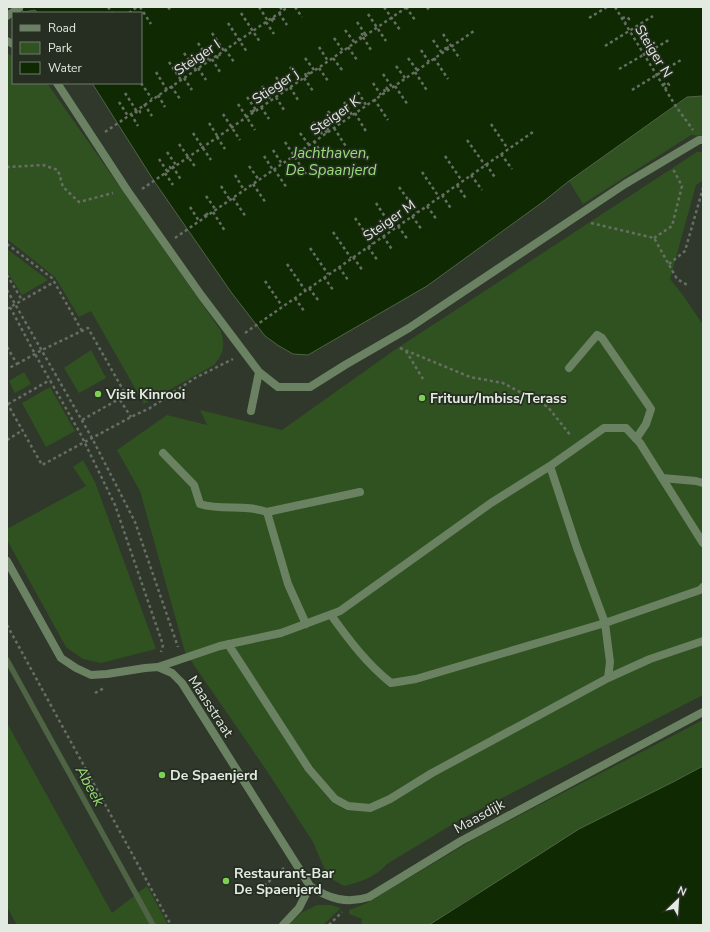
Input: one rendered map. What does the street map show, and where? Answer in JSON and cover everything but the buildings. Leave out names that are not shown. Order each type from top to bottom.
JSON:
[{"type":"street","points":[[13,12],[19,8]]},
{"type":"street","points":[[58,84],[127,190],[201,295],[259,372],[278,387],[310,387],[409,328],[625,184],[701,140]]},
{"type":"street","points":[[569,368],[597,335],[602,338],[651,409],[646,424],[636,439]]},
{"type":"street","points":[[251,411],[259,372]]},
{"type":"street","points":[[7,561],[61,658],[76,668],[91,675],[107,674],[139,668],[158,667],[228,644],[281,633],[340,611],[491,503],[550,466],[604,428],[626,428],[636,439],[703,543]]},
{"type":"street","points":[[163,453],[194,485],[200,504],[210,507],[256,508],[267,512],[360,492]]},
{"type":"street","points":[[550,466],[577,548],[605,623],[610,662],[608,678]]},
{"type":"street","points":[[662,478],[703,483]]},
{"type":"street","points":[[267,512],[288,584],[306,624]]},
{"type":"street","points":[[331,614],[347,638],[375,671],[391,683],[423,677],[605,623],[700,590],[703,587]]},
{"type":"street","points":[[228,644],[309,769],[335,799],[348,806],[370,808],[390,799],[432,774],[608,678],[650,659],[703,641]]},
{"type":"street","name":"Maasstraat","points":[[158,667],[172,673],[182,683],[310,886]]},
{"type":"street","name":"Maasdijk","points":[[310,886],[333,899],[353,901],[369,897],[461,841],[703,712]]},
{"type":"street","points":[[283,925],[299,908],[310,886]]},
{"type":"path","points":[[132,8],[139,7],[151,24]]},
{"type":"path","points":[[168,7],[171,10]]},
{"type":"path","points":[[258,7],[269,20],[274,34]]},
{"type":"path","name":"Steiger I","points":[[117,123],[288,7]]},
{"type":"path","points":[[295,7],[302,17]]},
{"type":"path","points":[[384,7],[400,30]]},
{"type":"path","points":[[406,7],[415,20]]},
{"type":"path","name":"Stieger j","points":[[154,181],[406,7]]},
{"type":"path","points":[[589,18],[607,7]]},
{"type":"path","name":"Steiger N","points":[[616,7],[675,105],[701,140]]},
{"type":"path","points":[[241,13],[260,42]]},
{"type":"path","points":[[279,13],[287,25]]},
{"type":"path","points":[[368,14],[386,41]]},
{"type":"path","points":[[622,18],[627,16],[629,20],[625,23]]},
{"type":"path","points":[[605,46],[653,16]]},
{"type":"path","points":[[356,22],[371,50]]},
{"type":"path","points":[[228,23],[247,52]]},
{"type":"path","points":[[345,30],[354,43]]},
{"type":"path","name":"Steiger K","points":[[188,229],[474,31]]},
{"type":"path","points":[[212,33],[234,62]]},
{"type":"path","points":[[443,34],[449,48],[460,59]]},
{"type":"path","points":[[334,38],[343,51]]},
{"type":"path","points":[[433,40],[442,53]]},
{"type":"path","points":[[619,69],[644,53],[669,40]]},
{"type":"path","points":[[198,43],[220,72]]},
{"type":"path","points":[[348,47],[357,60]]},
{"type":"path","points":[[319,48],[328,61]]},
{"type":"path","points":[[421,50],[429,62]]},
{"type":"path","points":[[184,53],[206,80]]},
{"type":"path","points":[[305,58],[314,70]]},
{"type":"path","points":[[333,58],[342,70]]},
{"type":"path","points":[[408,58],[428,92]]},
{"type":"path","points":[[434,58],[448,79]]},
{"type":"path","points":[[632,90],[681,60]]},
{"type":"path","points":[[169,62],[181,80]]},
{"type":"path","points":[[396,66],[405,78]]},
{"type":"path","points":[[290,67],[300,81]]},
{"type":"path","points":[[319,68],[328,81]]},
{"type":"path","points":[[156,72],[166,90]]},
{"type":"path","points":[[383,74],[408,105]]},
{"type":"path","points":[[276,77],[285,90]]},
{"type":"path","points":[[305,77],[313,91]]},
{"type":"path","points":[[184,78],[192,90]]},
{"type":"path","points":[[663,84],[667,82],[669,85],[665,89]]},
{"type":"path","points":[[373,83],[381,95]]},
{"type":"path","points":[[142,84],[152,100]]},
{"type":"path","points":[[172,86],[180,98]]},
{"type":"path","points":[[262,86],[271,100]]},
{"type":"path","points":[[290,88],[298,100]]},
{"type":"path","points":[[125,92],[137,110]]},
{"type":"path","points":[[358,92],[366,105]]},
{"type":"path","points":[[158,95],[165,107]]},
{"type":"path","points":[[247,97],[254,112]]},
{"type":"path","points":[[276,97],[284,110]]},
{"type":"path","points":[[374,100],[388,120]]},
{"type":"path","points":[[119,102],[138,126]]},
{"type":"path","points":[[344,102],[367,133]]},
{"type":"path","points":[[144,104],[152,116]]},
{"type":"path","points":[[238,104],[255,130]]},
{"type":"path","points":[[261,107],[269,119]]},
{"type":"path","points":[[328,111],[338,125]]},
{"type":"path","points":[[223,114],[240,140]]},
{"type":"path","points":[[314,122],[323,135]]},
{"type":"path","points":[[209,123],[225,149]]},
{"type":"path","points":[[491,124],[508,149]]},
{"type":"path","points":[[334,128],[347,148]]},
{"type":"path","name":"Steiger M","points":[[257,324],[533,132]]},
{"type":"path","points":[[193,133],[211,160]]},
{"type":"path","points":[[300,133],[309,145]]},
{"type":"path","points":[[467,140],[496,179]]},
{"type":"path","points":[[314,141],[326,160]]},
{"type":"path","points":[[285,142],[306,174]]},
{"type":"path","points":[[179,144],[196,168]]},
{"type":"path","points":[[273,150],[280,165]]},
{"type":"path","points":[[167,152],[181,180]]},
{"type":"path","points":[[501,154],[512,169]]},
{"type":"path","points":[[264,156],[287,188]]},
{"type":"path","points":[[445,156],[462,181]]},
{"type":"path","points":[[654,238],[672,226],[682,186],[668,158]]},
{"type":"path","points":[[159,159],[173,185]]},
{"type":"path","points":[[7,166],[43,165],[58,170],[63,187],[79,202],[127,190]]},
{"type":"path","points":[[249,166],[259,180]]},
{"type":"path","points":[[422,172],[452,210]]},
{"type":"path","points":[[235,175],[244,190]]},
{"type":"path","points":[[471,175],[482,190]]},
{"type":"path","points":[[253,184],[266,203]]},
{"type":"path","points":[[457,185],[467,200]]},
{"type":"path","points":[[221,186],[246,217]]},
{"type":"path","points":[[399,187],[417,212]]},
{"type":"path","points":[[669,264],[684,251],[703,188]]},
{"type":"path","points":[[206,196],[216,210]]},
{"type":"path","points":[[376,203],[393,229]]},
{"type":"path","points":[[427,206],[437,220]]},
{"type":"path","points":[[190,207],[200,221]]},
{"type":"path","points":[[213,212],[225,231]]},
{"type":"path","points":[[412,216],[422,230]]},
{"type":"path","points":[[355,218],[373,244]]},
{"type":"path","points":[[573,219],[654,238],[677,279],[689,286]]},
{"type":"path","points":[[398,226],[408,240]]},
{"type":"path","points":[[333,232],[363,271]]},
{"type":"path","points":[[383,236],[393,251]]},
{"type":"path","points":[[7,244],[52,278],[82,332]]},
{"type":"path","points":[[368,247],[378,261]]},
{"type":"path","points":[[310,248],[328,274]]},
{"type":"path","points":[[287,264],[305,290]]},
{"type":"path","points":[[339,267],[348,280]]},
{"type":"path","points":[[7,275],[22,300]]},
{"type":"path","points":[[324,277],[333,290]]},
{"type":"path","points":[[265,281],[282,306]]},
{"type":"path","points":[[54,282],[8,308],[85,443],[115,505],[163,645],[158,667]]},
{"type":"path","points":[[309,288],[318,300]]},
{"type":"path","points":[[7,290],[92,438],[135,522],[183,659]]},
{"type":"path","points":[[295,298],[304,310]]},
{"type":"path","points":[[7,369],[88,328],[126,395],[120,400],[82,420]]},
{"type":"path","points":[[385,342],[470,377],[503,383],[548,407],[578,446]]},
{"type":"path","points":[[7,347],[18,364]]},
{"type":"path","points":[[406,351],[423,380]]},
{"type":"path","points":[[50,380],[7,404],[42,465],[150,408],[195,378],[244,353]]},
{"type":"path","points":[[120,400],[131,417]]},
{"type":"path","points":[[7,440],[23,430]]},
{"type":"path","points":[[7,624],[171,925]]},
{"type":"path","points":[[264,886],[285,868]]},
{"type":"green space","points":[[7,55],[12,56],[12,84],[48,84],[221,331],[223,349],[214,365],[144,404],[91,311],[79,317],[55,277],[7,239]]},
{"type":"green space","points":[[703,96],[703,136],[691,135],[583,204],[569,181],[687,97]]},
{"type":"green space","points":[[697,152],[703,152],[703,180],[696,185],[670,279],[703,325],[703,695],[463,818],[387,864],[373,876],[344,886],[328,877],[313,842],[267,771],[185,652],[140,491],[117,450],[167,415],[207,425],[200,410],[282,430],[396,349]]},
{"type":"green space","points":[[7,249],[48,280],[22,295],[7,271]]},
{"type":"green space","points":[[91,350],[106,378],[79,393],[64,368]]},
{"type":"green space","points":[[24,372],[31,384],[15,393],[9,381]]},
{"type":"green space","points":[[50,387],[75,431],[46,447],[22,403]]},
{"type":"green space","points":[[83,460],[95,482],[156,649],[101,663],[83,659],[66,647],[7,540],[7,529],[86,486],[73,467]]},
{"type":"green space","points":[[703,720],[703,766],[471,897],[429,925],[361,925],[362,919],[349,914],[349,910],[367,903],[476,838]]},
{"type":"green space","points":[[7,723],[112,913],[147,886],[168,925],[17,925],[7,907]]},
{"type":"green space","points":[[317,905],[331,905],[341,908],[323,925],[289,925],[301,913]]},
{"type":"water","name":"Jachthaven, De Spaanjerd","points":[[19,7],[703,7],[703,96],[687,97],[569,181],[544,201],[427,286],[308,355],[293,354],[265,336],[231,292],[154,181],[93,84],[142,84],[142,12],[37,12],[35,10],[24,12]]},
{"type":"water","points":[[703,766],[703,925],[429,925],[579,829]]},
{"type":"waterway","name":"Abeek","points":[[7,660],[153,925]]},
{"type":"place","name":"Visit Kinrooi","points":[[98,394]]},
{"type":"place","name":"Frituur/Imbiss/Terass","points":[[422,398]]},
{"type":"place","name":"De Spaenjerd","points":[[162,775]]},
{"type":"place","name":"Restaurant-Bar De Spaenjerd","points":[[226,881]]}]
